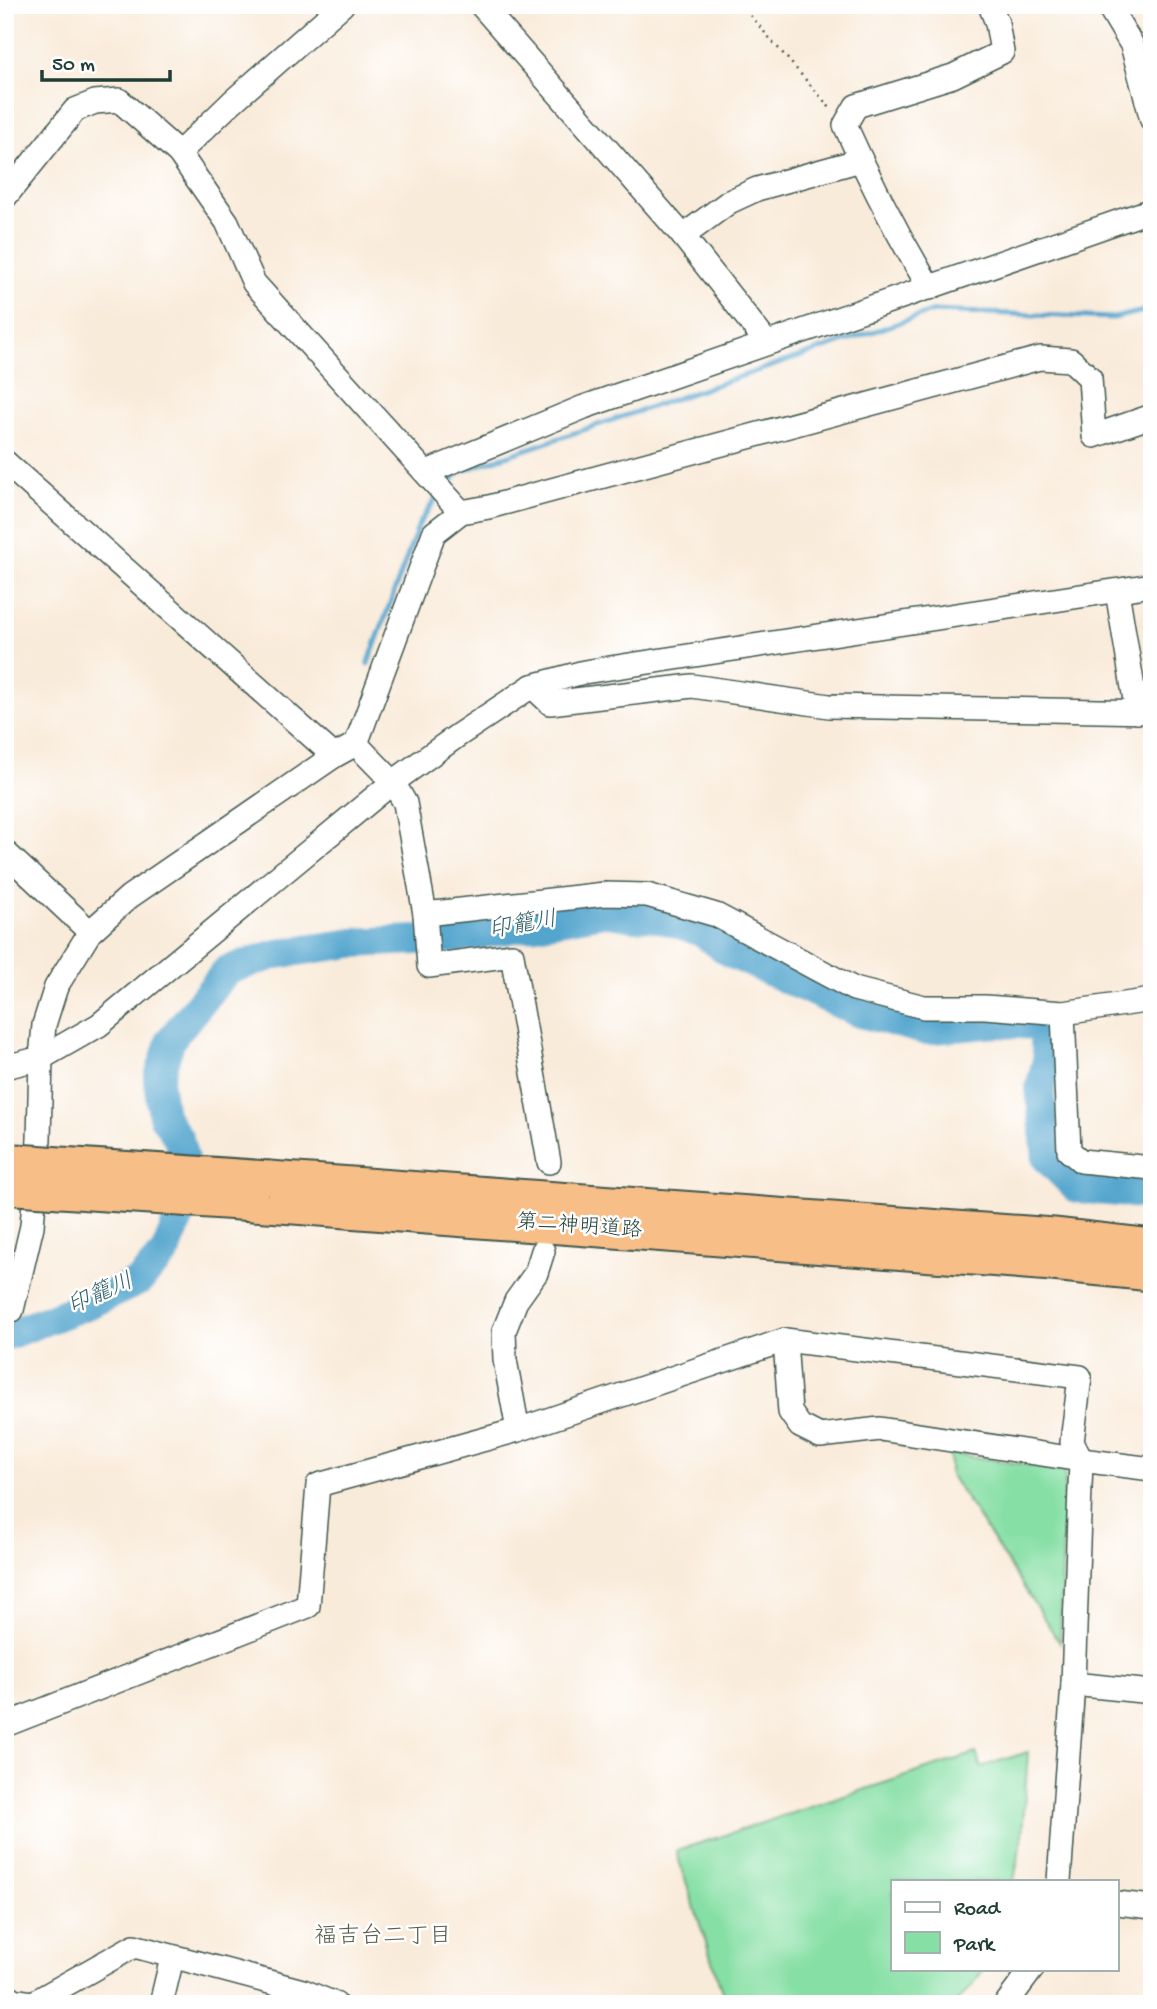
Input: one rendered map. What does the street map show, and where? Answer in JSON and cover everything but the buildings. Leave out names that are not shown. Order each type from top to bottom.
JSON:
[{"type":"highway","name":"第二神明道路","points":[[11,1174],[262,1191],[1054,1235],[1152,1246]]},
{"type":"highway","name":"第二神明道路","points":[[262,1191],[1152,1275]]},
{"type":"street","points":[[179,153],[232,102],[342,5]]},
{"type":"street","points":[[481,5],[682,236],[767,343]]},
{"type":"street","points":[[930,288],[913,261],[845,125],[856,106],[953,76],[1002,52],[997,23],[990,5]]},
{"type":"street","points":[[1108,5],[1132,45],[1152,120]]},
{"type":"street","points":[[5,197],[75,110],[95,102],[119,100],[179,153],[227,222],[254,283],[461,512]]},
{"type":"street","points":[[682,236],[729,202],[757,189],[861,160]]},
{"type":"street","points":[[426,472],[584,407],[1152,210]]},
{"type":"street","points":[[5,1311],[12,1310],[32,1226],[44,1024],[56,987],[90,932],[129,897],[334,756],[356,744],[434,533],[461,512],[489,508],[1040,358],[1071,360],[1090,378],[1094,436],[1152,416]]},
{"type":"street","points":[[5,463],[334,756]]},
{"type":"street","points":[[5,1067],[41,1058],[99,1025],[393,782],[532,686],[584,672],[1152,585]]},
{"type":"street","points":[[532,686],[550,702],[692,686],[829,706],[1144,712],[1117,591]]},
{"type":"street","points":[[356,744],[393,782],[405,803],[425,914],[429,966],[512,955],[549,1162]]},
{"type":"street","points":[[5,852],[90,932]]},
{"type":"street","points":[[425,914],[605,894],[647,895],[716,915],[854,989],[924,1007],[985,1007],[1063,1013],[1152,1000]]},
{"type":"street","points":[[1063,1013],[1069,1151],[1081,1161],[1152,1168]]},
{"type":"street","points":[[518,1430],[505,1360],[504,1331],[516,1301],[536,1273],[543,1251]]},
{"type":"street","points":[[785,1340],[790,1412],[800,1426],[820,1436],[880,1429],[1152,1469]]},
{"type":"street","points":[[5,1725],[308,1606],[318,1485],[518,1430],[785,1340],[1080,1377],[1072,1442],[1082,1460],[1073,1684],[1059,1880]]},
{"type":"street","points":[[1073,1684],[1152,1692]]},
{"type":"street","points":[[1118,1903],[1152,1907]]},
{"type":"street","points":[[5,1993],[15,2000],[33,2003],[134,1947],[303,1991],[335,2004]]},
{"type":"street","points":[[161,2004],[172,1958]]},
{"type":"street","points":[[1006,2004],[1031,1970]]},
{"type":"path","points":[[741,5],[845,125]]},
{"type":"green space","points":[[950,1453],[1065,1471],[1060,1643],[950,1474]]},
{"type":"green space","points":[[1028,1752],[1022,1836],[1014,1880],[891,1880],[891,1970],[982,1970],[974,1984],[955,2004],[726,2004],[676,1851],[976,1753],[981,1767]]},
{"type":"waterway","points":[[446,487],[459,472],[934,311],[1114,318],[1152,309]]},
{"type":"waterway","points":[[368,664],[419,524],[437,497]]},
{"type":"waterway","name":"印籠川","points":[[5,1336],[94,1302],[139,1281],[165,1253],[182,1211],[184,1160],[179,1139],[163,1116],[158,1080],[171,1039],[227,970],[277,954],[353,943],[458,938],[603,912],[634,917],[649,916],[702,932],[730,953],[857,1012],[924,1030],[996,1023],[1041,1025],[1048,1056],[1040,1088],[1047,1159],[1076,1188],[1152,1195]]},
{"type":"district","name":"福吉台二丁目","points":[[383,1937]]}]
